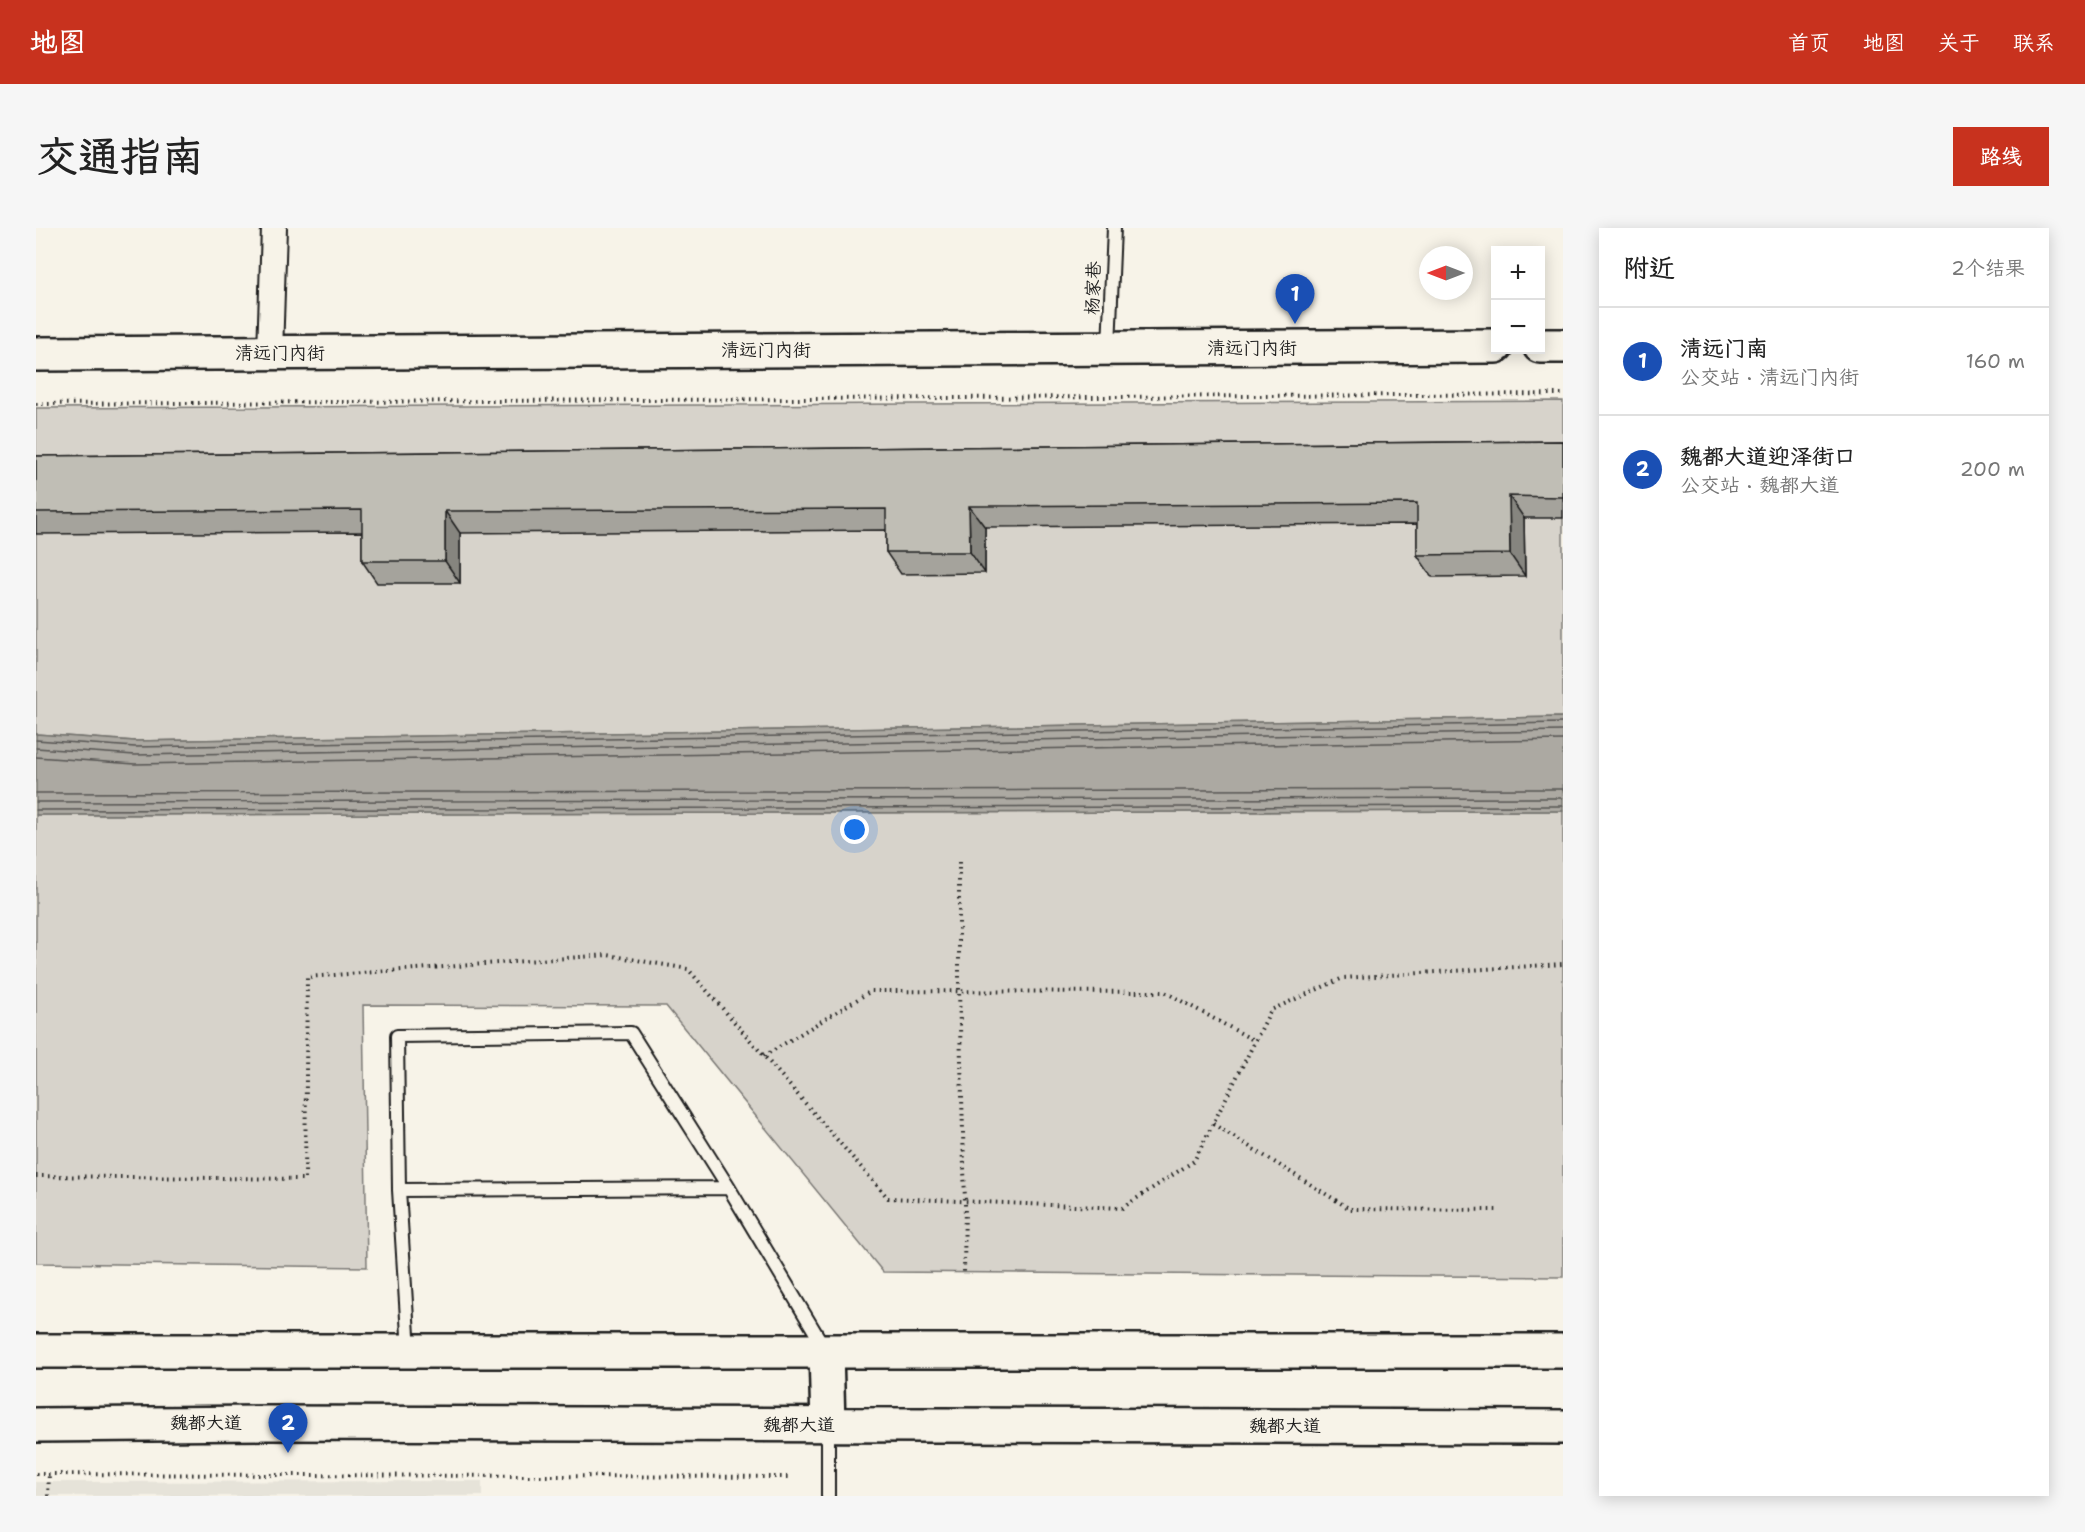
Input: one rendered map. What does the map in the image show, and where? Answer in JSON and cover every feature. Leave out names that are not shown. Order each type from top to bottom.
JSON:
[{"type":"main road","name":"清远门内街","points":[[36,354],[1491,346]]},
{"type":"main road","points":[[1545,346],[1563,346]]},
{"type":"main road","points":[[36,1351],[1563,1351]]},
{"type":"main road","points":[[826,1351],[828,1425]]},
{"type":"main road","name":"魏都大道","points":[[36,1425],[256,1423],[1563,1427]]},
{"type":"street","points":[[270,353],[274,228]]},
{"type":"lane","name":"杨家巷","points":[[1109,349],[1114,228]]},
{"type":"lane","points":[[409,1351],[399,1190],[397,1036],[632,1033],[729,1188],[826,1351]]},
{"type":"lane","points":[[399,1190],[729,1188]]},
{"type":"lane","points":[[828,1425],[828,1496]]},
{"type":"path","points":[[36,404],[1563,393]]},
{"type":"path","points":[[959,862],[959,991],[965,1202],[963,1273]]},
{"type":"path","points":[[36,1176],[305,1179],[307,977],[608,955],[688,969],[888,1198],[1122,1208],[1194,1161],[1271,1010],[1343,978],[1563,964]]},
{"type":"path","points":[[764,1056],[871,991],[1165,992],[1255,1041]]},
{"type":"path","points":[[1213,1124],[1350,1209],[1498,1210]]},
{"type":"path","points":[[36,1474],[789,1477]]},
{"type":"path","points":[[48,1496],[49,1474]]},
{"type":"shaded area","points":[[1563,401],[1563,717],[135,741],[36,734],[36,408]]},
{"type":"shaded area","points":[[1563,811],[1563,1277],[883,1272],[666,1006],[363,1005],[367,1267],[36,1263],[36,815]]},
{"type":"shaded area","points":[[482,1481],[482,1496],[36,1496],[36,1482]]},
{"type":"water","points":[[1563,717],[1563,811],[36,815],[36,734],[135,741]]},
{"type":"building","points":[[1563,441],[1563,497],[1509,496],[1510,554],[1417,555],[1417,503],[969,506],[970,552],[886,552],[886,509],[445,511],[445,561],[362,561],[362,510],[36,512],[36,456]]},
{"type":"place","name":"清远门南","points":[[1295,324]]},
{"type":"place","name":"魏都大道迎泽街口","points":[[288,1453]]}]
